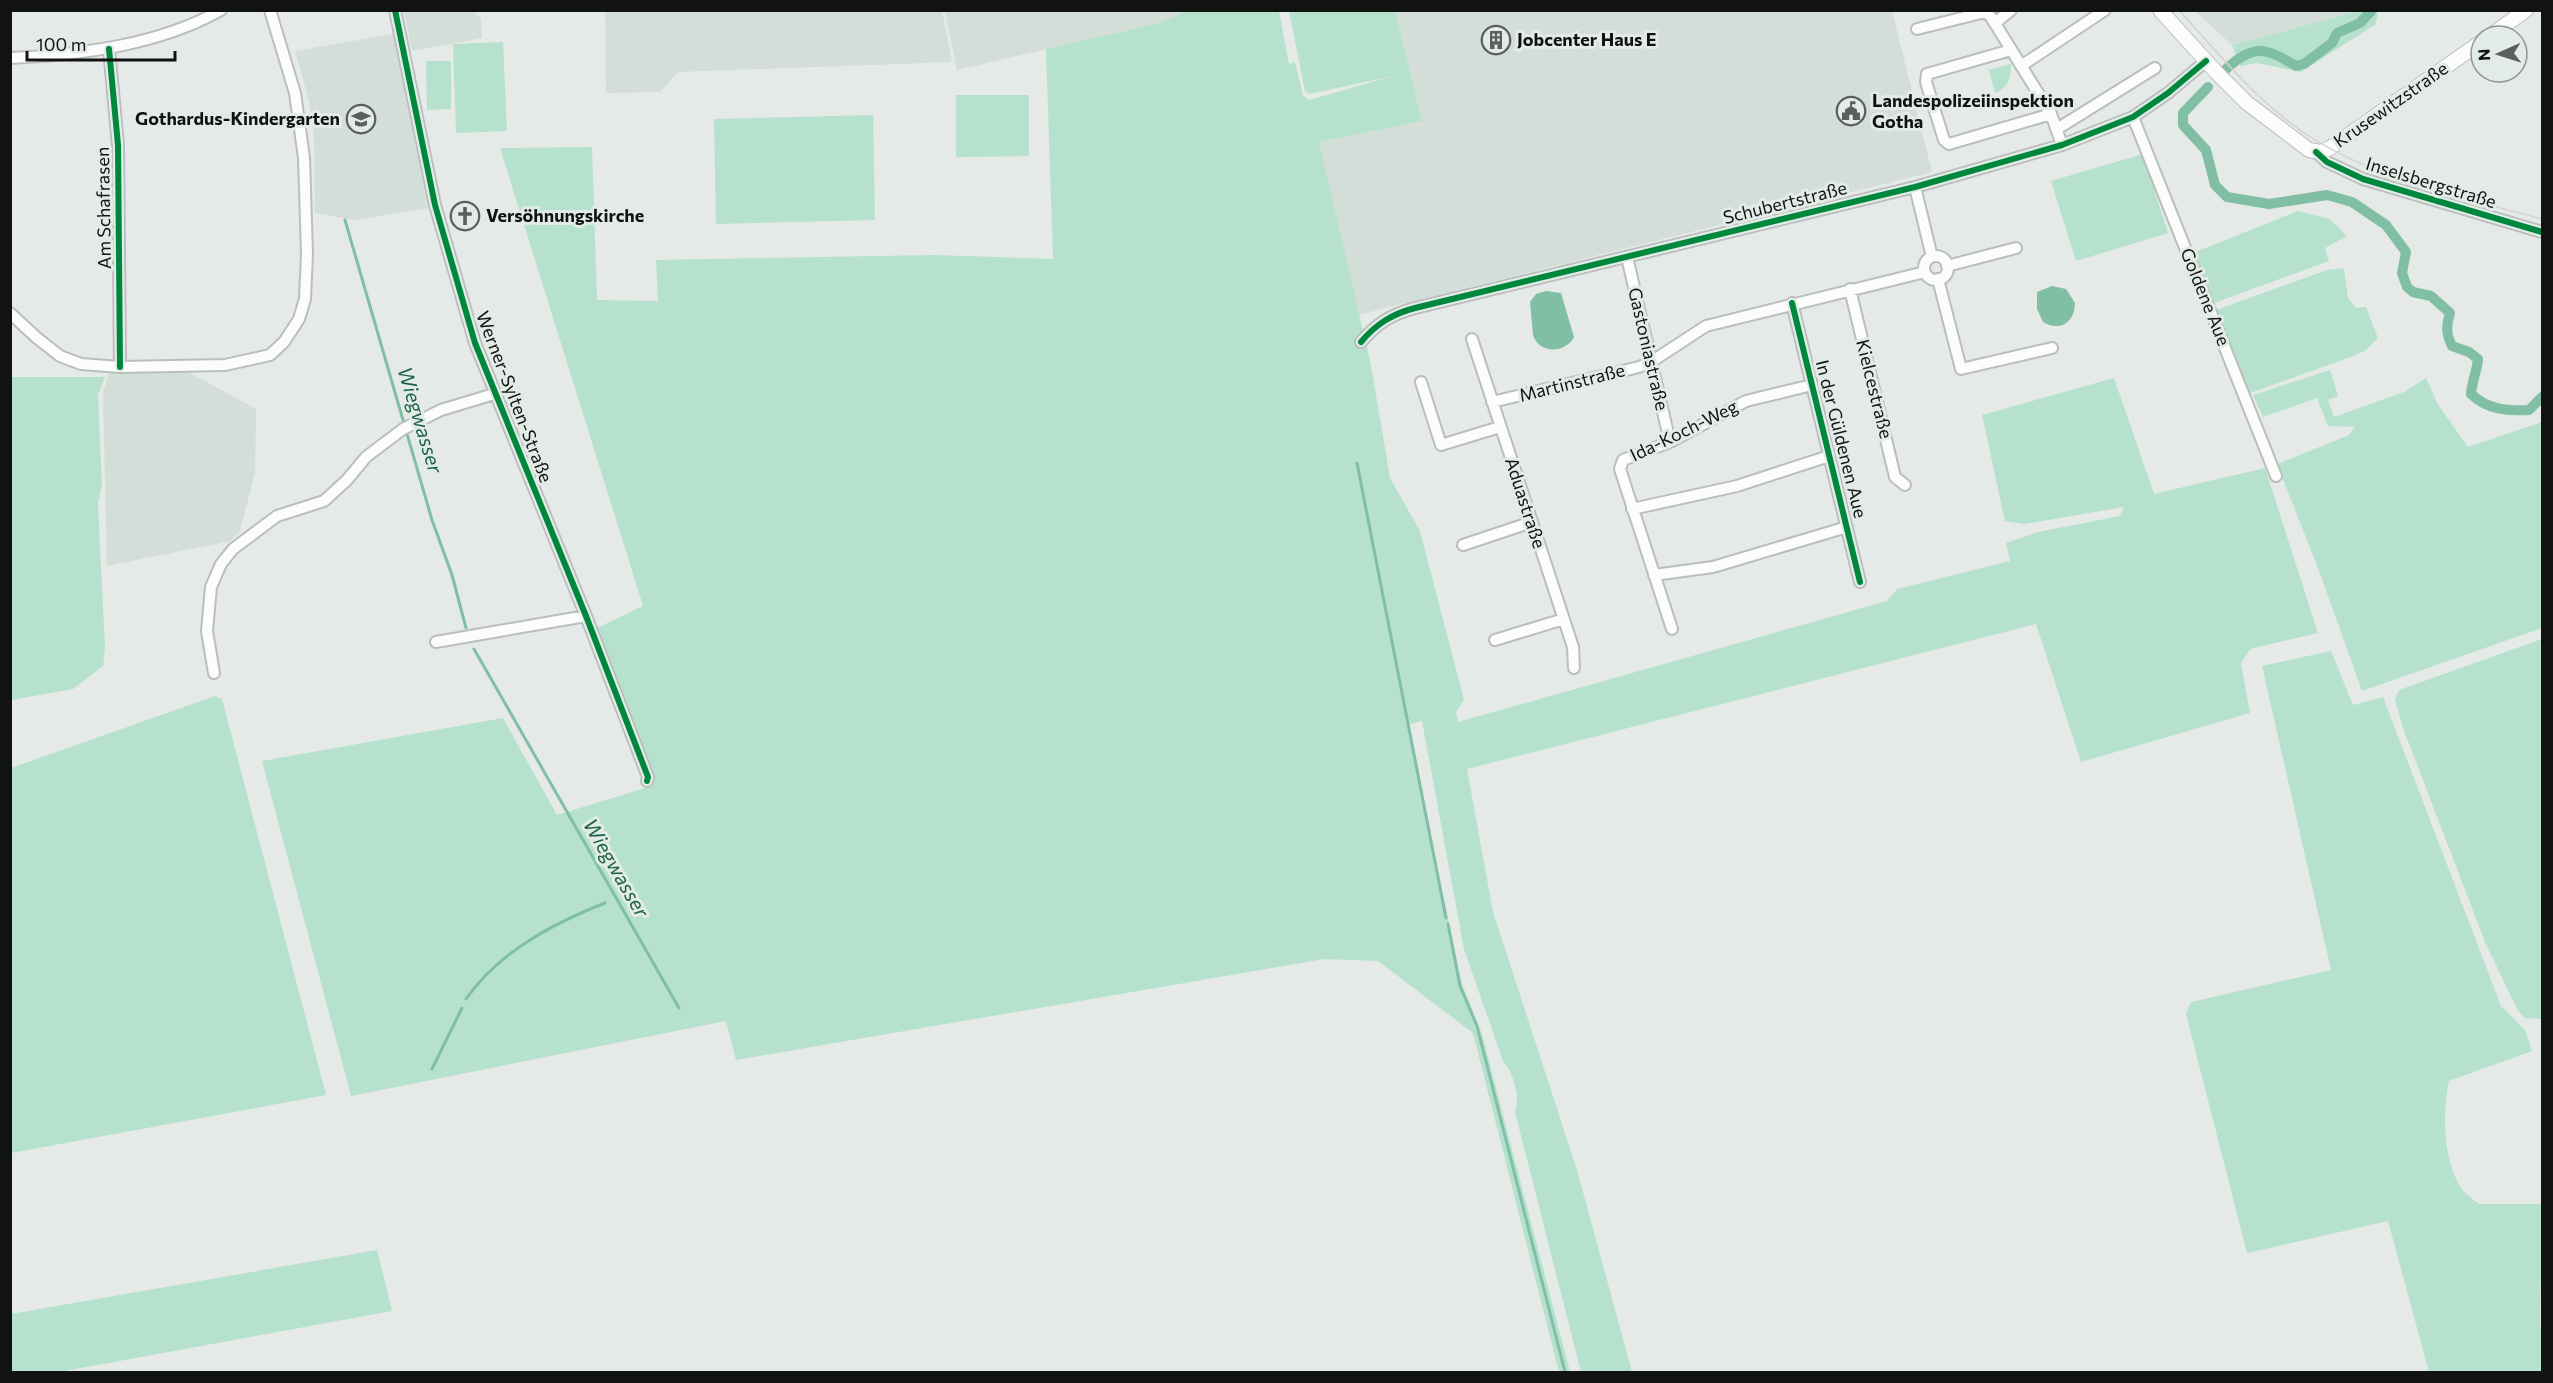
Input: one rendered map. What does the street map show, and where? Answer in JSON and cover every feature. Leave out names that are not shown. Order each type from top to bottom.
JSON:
[{"type":"main road","name":"Krusewitzstraße","points":[[2160,10],[2247,103],[2299,143],[2316,152],[2330,148],[2469,50]]},
{"type":"main road","points":[[2507,24],[2526,10]]},
{"type":"street","points":[[10,58],[67,55],[109,49],[162,34],[221,10]]},
{"type":"street","points":[[10,313],[60,356],[81,364],[120,367],[225,365],[243,362],[270,354],[291,334],[299,319],[305,299],[307,254],[302,132],[295,93],[270,10]]},
{"type":"street","name":"Werner-Sylten-Straße","points":[[395,10],[435,205],[475,343],[586,616],[648,777],[647,782]]},
{"type":"street","points":[[1995,23],[2011,10]]},
{"type":"street","points":[[2021,66],[2105,10]]},
{"type":"street","points":[[1917,28],[1985,12],[1995,23],[2050,114],[2062,145]]},
{"type":"street","name":"Am Schafrasen","points":[[109,49],[118,146],[120,367]]},
{"type":"street","points":[[2011,50],[1928,74],[1926,82],[1944,140],[1949,144],[2050,114]]},
{"type":"street","name":"Schubertstraße","points":[[1361,342],[1378,324],[1398,312],[1915,187],[2062,145],[2133,117],[2168,93],[2206,61]]},
{"type":"street","points":[[2057,129],[2155,68]]},
{"type":"street","name":"Goldene Aue","points":[[2133,117],[2276,476]]},
{"type":"street","name":"Inselsbergstraße","points":[[2316,152],[2326,162],[2363,179],[2542,232]]},
{"type":"street","points":[[1915,187],[1932,257]]},
{"type":"street","points":[[1947,266],[2016,248]]},
{"type":"street","name":"Gastoniastraße","points":[[1627,256],[1670,442]]},
{"type":"street","points":[[1932,257],[1943,259],[1947,266],[1946,273],[1938,279],[1930,278],[1925,272],[1926,262],[1932,257]]},
{"type":"street","name":"Martinstraße","points":[[1492,402],[1639,367],[1651,362],[1707,326],[1792,303],[1925,272]]},
{"type":"street","points":[[1938,279],[1960,369],[2052,348]]},
{"type":"street","name":"Kielcestraße","points":[[1850,289],[1895,477],[1905,485]]},
{"type":"street","name":"In der Güldenen Aue","points":[[1792,303],[1860,582]]},
{"type":"street","name":"Aduastraße","points":[[1472,339],[1573,647],[1574,668]]},
{"type":"street","points":[[1421,382],[1441,445],[1500,427]]},
{"type":"street","name":"Ida-Koch-Weg","points":[[1672,629],[1620,469],[1623,460],[1670,442],[1746,401],[1812,385]]},
{"type":"street","points":[[214,673],[207,631],[211,587],[221,564],[233,549],[277,516],[324,501],[347,480],[366,457],[408,426],[441,410],[494,394]]},
{"type":"street","points":[[1632,509],[1737,486],[1829,456]]},
{"type":"street","points":[[1463,545],[1532,522]]},
{"type":"street","points":[[1654,575],[1713,567],[1847,527]]},
{"type":"street","points":[[436,642],[586,616]]},
{"type":"street","points":[[1495,640],[1564,619]]},
{"type":"shaded area","points":[[404,11],[474,11],[481,19],[482,38],[412,51]]},
{"type":"shaded area","points":[[605,11],[942,11],[952,62],[678,72],[660,92],[606,93]]},
{"type":"shaded area","points":[[945,11],[1189,11],[1155,24],[957,70]]},
{"type":"shaded area","points":[[1189,11],[1279,11],[1289,64],[1295,62],[1303,95],[1309,100],[1393,76],[1309,94],[1305,91],[1289,11],[1395,11],[1422,121],[1319,142],[1371,365],[1390,478],[1420,531],[1464,700],[1456,712],[1458,722],[1887,601],[1897,589],[2010,561],[2006,543],[2038,532],[2120,516],[2124,507],[2024,524],[2005,521],[1982,415],[2114,378],[2154,494],[2265,468],[2318,633],[2250,649],[2241,663],[2250,713],[2081,762],[2036,624],[1467,769],[1493,912],[1577,1170],[1632,1372],[1581,1372],[1515,1112],[1517,1100],[1515,1085],[1503,1061],[1464,949],[1422,721],[1407,725],[1462,984],[1482,1034],[1570,1372],[1559,1372],[1473,1033],[1378,961],[1324,959],[736,1060],[726,1021],[351,1096],[262,761],[503,718],[557,815],[645,788],[654,781],[597,628],[643,606],[500,148],[592,147],[597,300],[658,301],[656,260],[934,255],[1053,259],[1046,49],[1155,24]]},
{"type":"shaded area","points":[[1395,11],[1892,11],[1932,172],[1358,315],[1319,142],[1422,121]]},
{"type":"shaded area","points":[[2195,11],[2359,11],[2232,45]]},
{"type":"shaded area","points":[[2359,11],[2378,11],[2376,24],[2301,72],[2257,63],[2240,66],[2232,45]]},
{"type":"shaded area","name":"Gothardus-Kindergarten","points":[[394,34],[428,208],[355,220],[315,213],[314,137],[309,101],[295,51]]},
{"type":"shaded area","points":[[503,42],[507,131],[456,133],[453,44]]},
{"type":"shaded area","points":[[426,61],[451,61],[451,109],[427,110]]},
{"type":"shaded area","points":[[2011,64],[2008,82],[1995,93],[1989,70]]},
{"type":"shaded area","points":[[956,95],[1029,95],[1029,156],[956,157]]},
{"type":"shaded area","points":[[873,115],[875,220],[716,224],[714,119]]},
{"type":"shaded area","points":[[2143,154],[2168,233],[2076,261],[2051,181]]},
{"type":"shaded area","points":[[2298,211],[2330,219],[2347,236],[2325,248],[2329,261],[2214,303],[2193,253]]},
{"type":"shaded area","points":[[2344,268],[2348,298],[2356,308],[2366,307],[2378,338],[2365,351],[2250,393],[2216,310],[2327,270]]},
{"type":"shaded area","points":[[2052,286],[2066,289],[2075,303],[2072,316],[2060,326],[2043,322],[2037,309],[2037,292]]},
{"type":"shaded area","points":[[1546,291],[1561,293],[1574,337],[1565,347],[1559,349],[1541,346],[1533,335],[1530,302],[1536,294]]},
{"type":"shaded area","points":[[2330,370],[2338,396],[2328,400],[2334,417],[2404,392],[2426,378],[2437,403],[2468,447],[2542,422],[2542,628],[2362,691],[2318,568],[2277,464],[2349,435],[2355,427],[2328,426],[2317,398],[2263,417],[2253,395]]},
{"type":"shaded area","points":[[188,372],[256,409],[255,472],[240,531],[230,541],[107,566],[103,393],[109,373]]},
{"type":"shaded area","points":[[11,377],[105,377],[98,395],[102,485],[98,504],[105,648],[103,666],[73,689],[11,700]]},
{"type":"shaded area","points":[[2542,639],[2541,1019],[2524,1018],[2517,1009],[2485,942],[2403,728],[2395,700],[2399,690]]},
{"type":"shaded area","points":[[2331,651],[2353,705],[2383,697],[2501,1006],[2525,1030],[2532,1051],[2449,1081],[2445,1121],[2447,1150],[2451,1164],[2455,1177],[2467,1194],[2479,1204],[2542,1204],[2540,1326],[2542,1372],[2429,1372],[2388,1221],[2247,1253],[2186,1014],[2191,1002],[2331,970],[2262,666]]},
{"type":"shaded area","points":[[215,696],[222,699],[326,1095],[11,1153],[11,768]]},
{"type":"shaded area","points":[[377,1250],[392,1311],[59,1372],[12,1372],[11,1314]]},
{"type":"waterway","points":[[2226,69],[2245,55],[2260,51],[2276,55],[2296,66],[2304,64],[2332,43],[2337,33],[2360,23],[2372,10]]},
{"type":"waterway","points":[[2208,87],[2183,113],[2183,125],[2206,150],[2215,185],[2227,197],[2269,204],[2327,195],[2352,202],[2386,225],[2406,252],[2402,273],[2407,287],[2413,292],[2431,296],[2450,313],[2447,330],[2452,346],[2469,352],[2478,359],[2471,394],[2491,406],[2513,410],[2529,410],[2542,397]]},
{"type":"waterway","name":"Wiegwasser","points":[[345,220],[432,520],[452,575],[466,628]]},
{"type":"waterway","points":[[1357,463],[1446,918]]},
{"type":"waterway","name":"Wiegwasser","points":[[474,649],[679,1008]]},
{"type":"waterway","points":[[466,999],[494,967],[528,941],[566,920],[605,903]]},
{"type":"waterway","points":[[1448,924],[1460,986],[1477,1026],[1565,1372]]},
{"type":"waterway","points":[[432,1069],[462,1008]]},
{"type":"tram line","points":[[2179,10],[2234,72],[2264,101],[2296,127],[2323,144],[2351,159],[2414,184],[2542,219]]},
{"type":"cycle path","points":[[395,10],[435,205],[475,343],[586,616],[648,777],[647,781]]},
{"type":"cycle path","points":[[109,49],[118,145],[120,367]]},
{"type":"cycle path","points":[[1361,342],[1385,320],[1415,308],[1915,187],[2062,145],[2133,117],[2168,93],[2206,61]]},
{"type":"cycle path","points":[[2316,152],[2327,162],[2363,179],[2542,232]]},
{"type":"cycle path","points":[[1792,303],[1860,582]]},
{"type":"place","name":"Jobcenter Haus E","points":[[1496,40]]},
{"type":"place","name":"Landespolizeiinspektion Gotha","points":[[1851,111]]},
{"type":"place","name":"Gothardus-Kindergarten","points":[[361,119]]},
{"type":"place","name":"Versöhnungskirche","points":[[465,216]]}]
